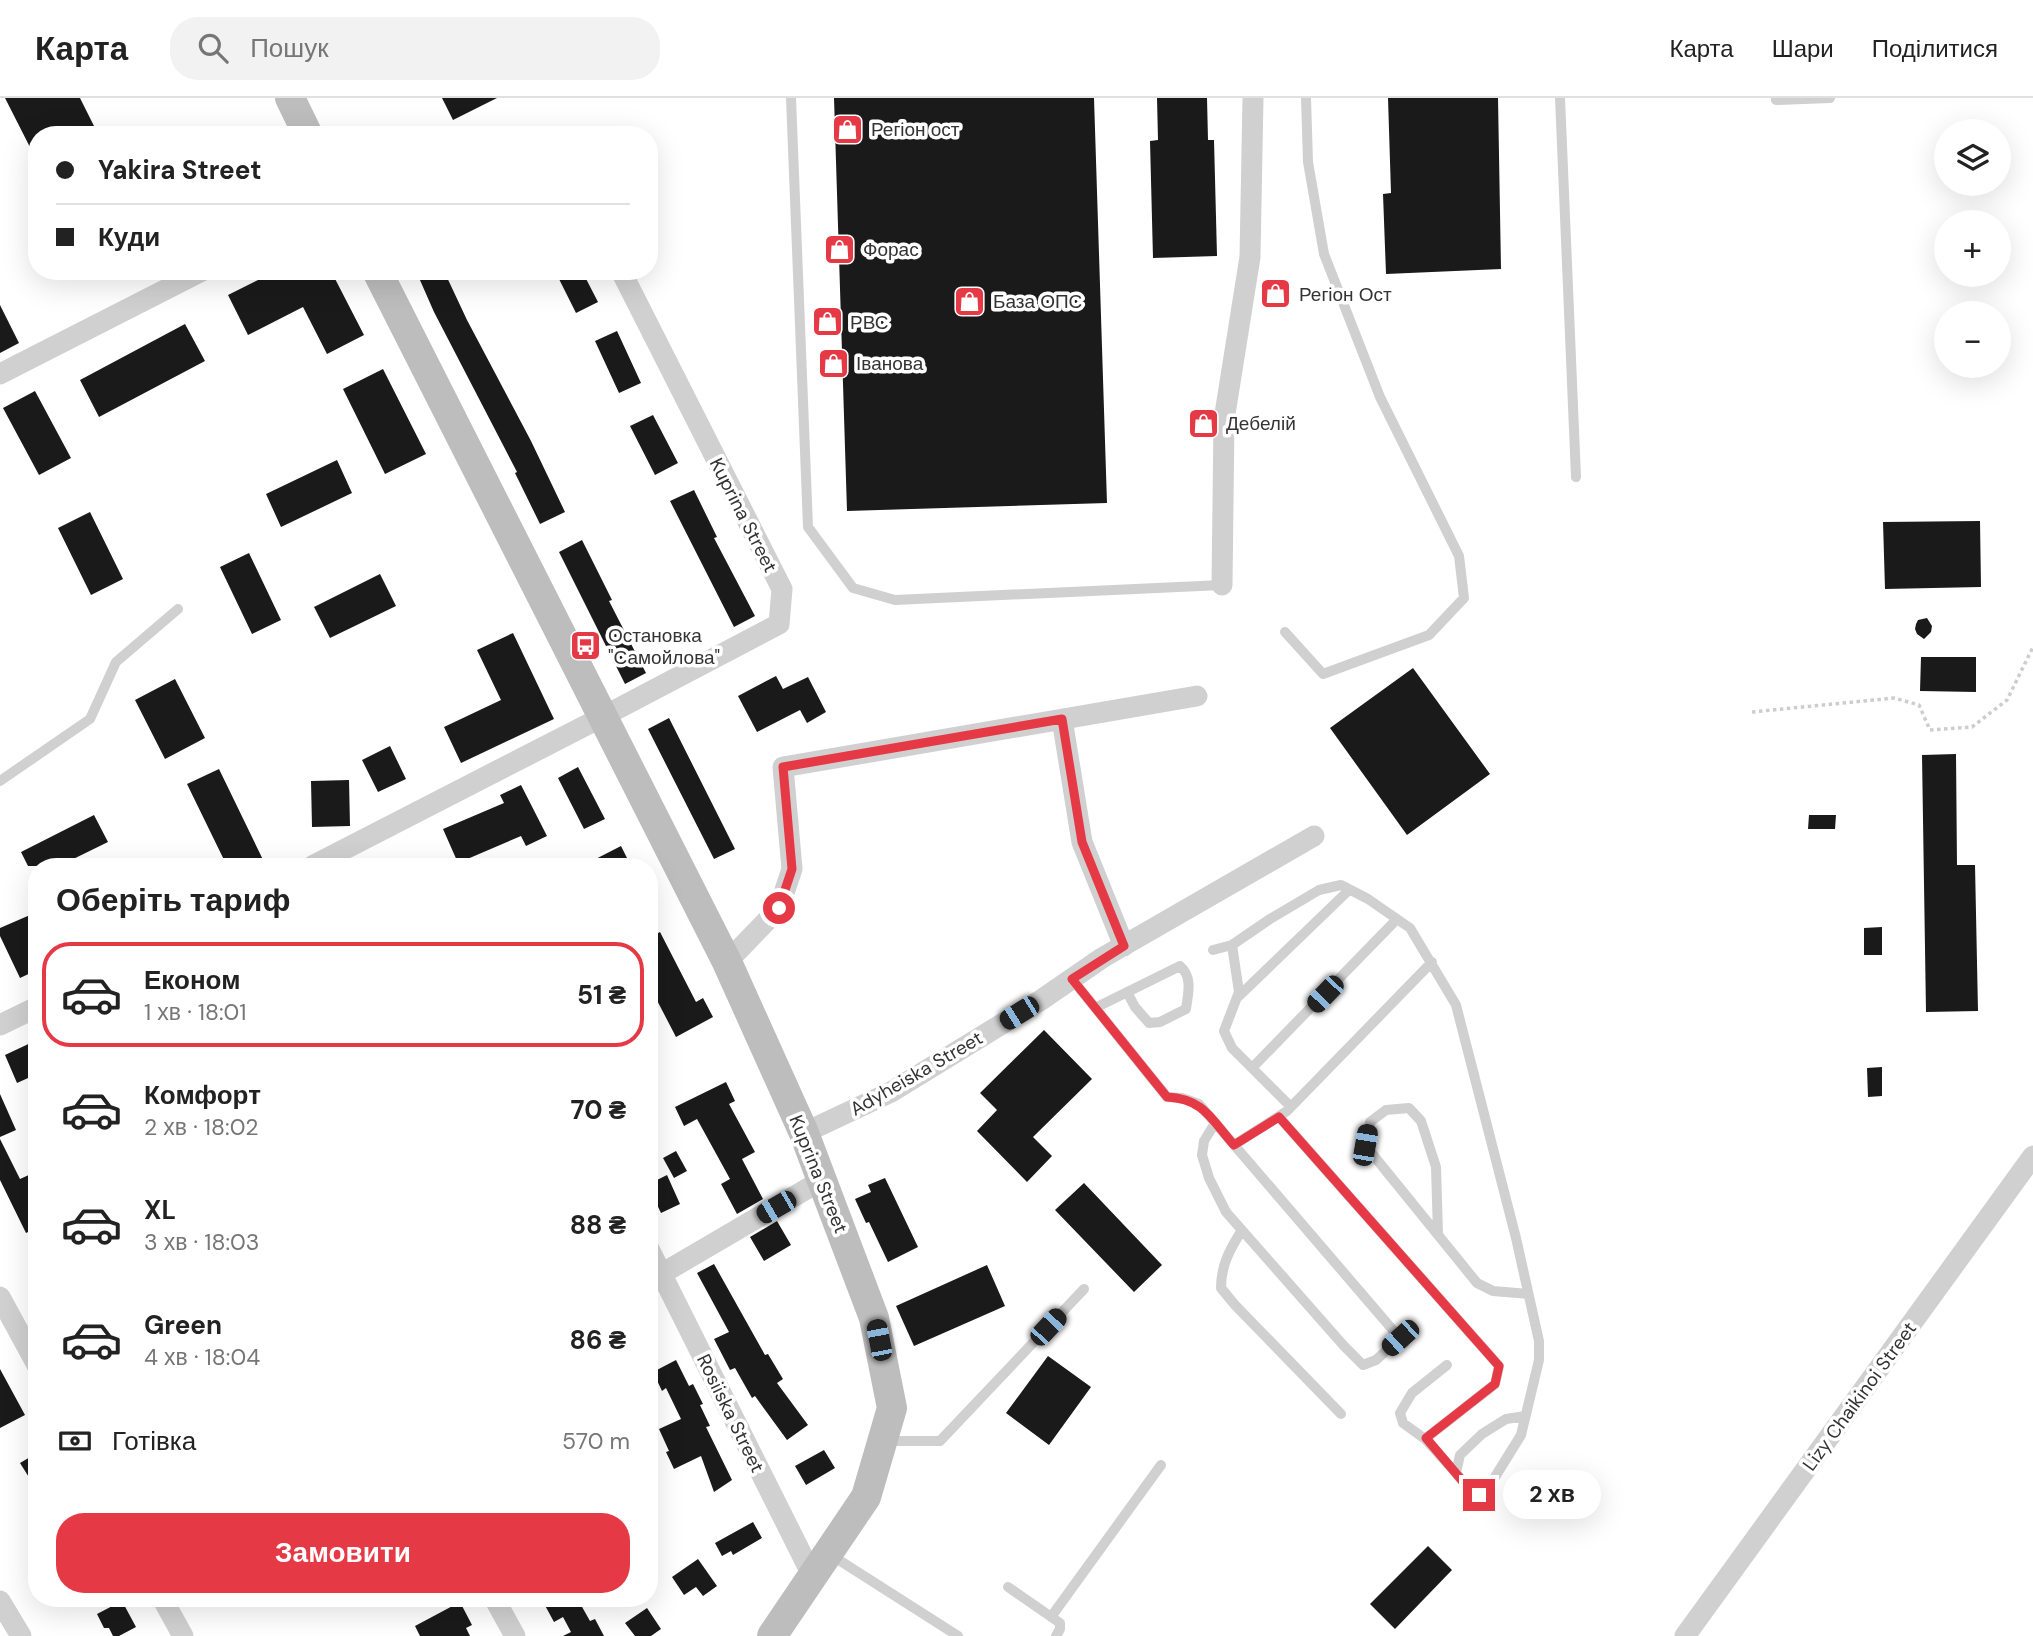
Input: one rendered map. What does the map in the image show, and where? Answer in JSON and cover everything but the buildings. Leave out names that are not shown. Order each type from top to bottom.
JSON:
[{"type":"main road","points":[[290,98],[304,126]]},
{"type":"main road","name":"Kuprina Street","points":[[382,280],[727,962],[804,1133],[874,1318],[892,1408],[866,1497],[772,1636]]},
{"type":"street","points":[[1222,584],[1224,421],[1250,257],[1253,98]]},
{"type":"street","points":[[0,373],[184,280]]},
{"type":"street","name":"Kuprina Street","points":[[328,858],[779,624],[782,589],[626,280]]},
{"type":"street","points":[[727,962],[779,908],[792,869],[783,767],[1197,696]]},
{"type":"street","points":[[1062,719],[1082,842],[1124,946]]},
{"type":"street","name":"Adyheiska Street","points":[[804,1133],[891,1092],[1124,946],[1314,836]]},
{"type":"street","points":[[0,1026],[28,1012]]},
{"type":"street","name":"Lizy Chaikinoi Street","points":[[1685,1636],[2033,1156]]},
{"type":"street","points":[[658,1275],[822,1180]]},
{"type":"street","name":"Rosiiska Street","points":[[658,1282],[821,1565]]},
{"type":"street","points":[[0,1297],[28,1348]]},
{"type":"street","points":[[0,1601],[20,1636]]},
{"type":"street","points":[[166,1607],[178,1634]]},
{"type":"street","points":[[499,1607],[514,1636]]},
{"type":"lane","points":[[791,98],[808,527],[853,588],[895,600],[1222,584]]},
{"type":"lane","points":[[1285,632],[1322,674],[1429,635],[1464,598],[1459,556],[1380,397],[1324,254],[1308,162],[1306,98]]},
{"type":"lane","points":[[1560,98],[1576,477]]},
{"type":"lane","points":[[1776,98],[1830,98]]},
{"type":"lane","points":[[0,781],[90,719],[116,662],[178,609]]},
{"type":"lane","points":[[1213,950],[1232,945],[1319,890],[1340,885],[1368,899],[1410,928],[1432,962],[1456,1005],[1516,1238],[1539,1341],[1539,1360],[1521,1435],[1490,1485],[1479,1495],[1465,1484],[1426,1438],[1404,1423],[1400,1413],[1412,1393],[1447,1365]]},
{"type":"lane","points":[[1238,997],[1349,890]]},
{"type":"lane","points":[[1252,1068],[1397,919]]},
{"type":"lane","points":[[1232,945],[1239,992],[1224,1031],[1232,1048],[1291,1107]]},
{"type":"lane","points":[[1234,1145],[1291,1107],[1432,962]]},
{"type":"lane","points":[[1095,1008],[1180,965],[1186,971],[1189,988],[1186,1009],[1160,1022],[1149,1023],[1135,1007],[1127,992]]},
{"type":"lane","points":[[1072,979],[1167,1097],[1182,1098],[1199,1104],[1402,1340],[1376,1360],[1363,1365],[1226,1212],[1209,1178],[1202,1155],[1204,1141],[1214,1123]]},
{"type":"lane","points":[[1438,1234],[1436,1167],[1421,1121],[1409,1108],[1386,1110],[1370,1122],[1365,1145],[1477,1283],[1493,1291],[1528,1294]]},
{"type":"lane","points":[[1279,1117],[1499,1366],[1495,1384],[1426,1438]]},
{"type":"lane","points":[[1242,1230],[1228,1252],[1221,1288],[1341,1414]]},
{"type":"lane","points":[[882,1441],[940,1441],[1084,1289]]},
{"type":"lane","points":[[1456,1473],[1460,1455],[1482,1434],[1506,1419],[1525,1416]]},
{"type":"lane","points":[[1051,1617],[1161,1465]]},
{"type":"lane","points":[[821,1565],[958,1636]]},
{"type":"lane","points":[[1008,1587],[1060,1623],[1056,1636]]},
{"type":"path","points":[[1752,712],[1894,698],[1919,705],[1930,730],[1972,727],[2007,700],[2033,647]]},
{"type":"place","name":"Регіон ост","points":[[848,129]]},
{"type":"place","name":"Форас","points":[[840,249]]},
{"type":"place","name":"Регіон Ост","points":[[1276,294]]},
{"type":"place","name":"База ОПС","points":[[970,301]]},
{"type":"place","name":"РВС","points":[[827,322]]},
{"type":"place","name":"Іванова","points":[[833,363]]},
{"type":"place","name":"Дебелій","points":[[1203,423]]},
{"type":"place","name":"Остановка \"Самойлова\"","points":[[585,646]]},
{"type":"route","points":[[779,908],[792,869],[783,767],[1062,719],[1082,842],[1124,946],[1072,979],[1167,1097],[1182,1098],[1199,1104],[1234,1145],[1279,1117],[1499,1366],[1495,1384],[1426,1438],[1465,1484],[1479,1495]]}]
